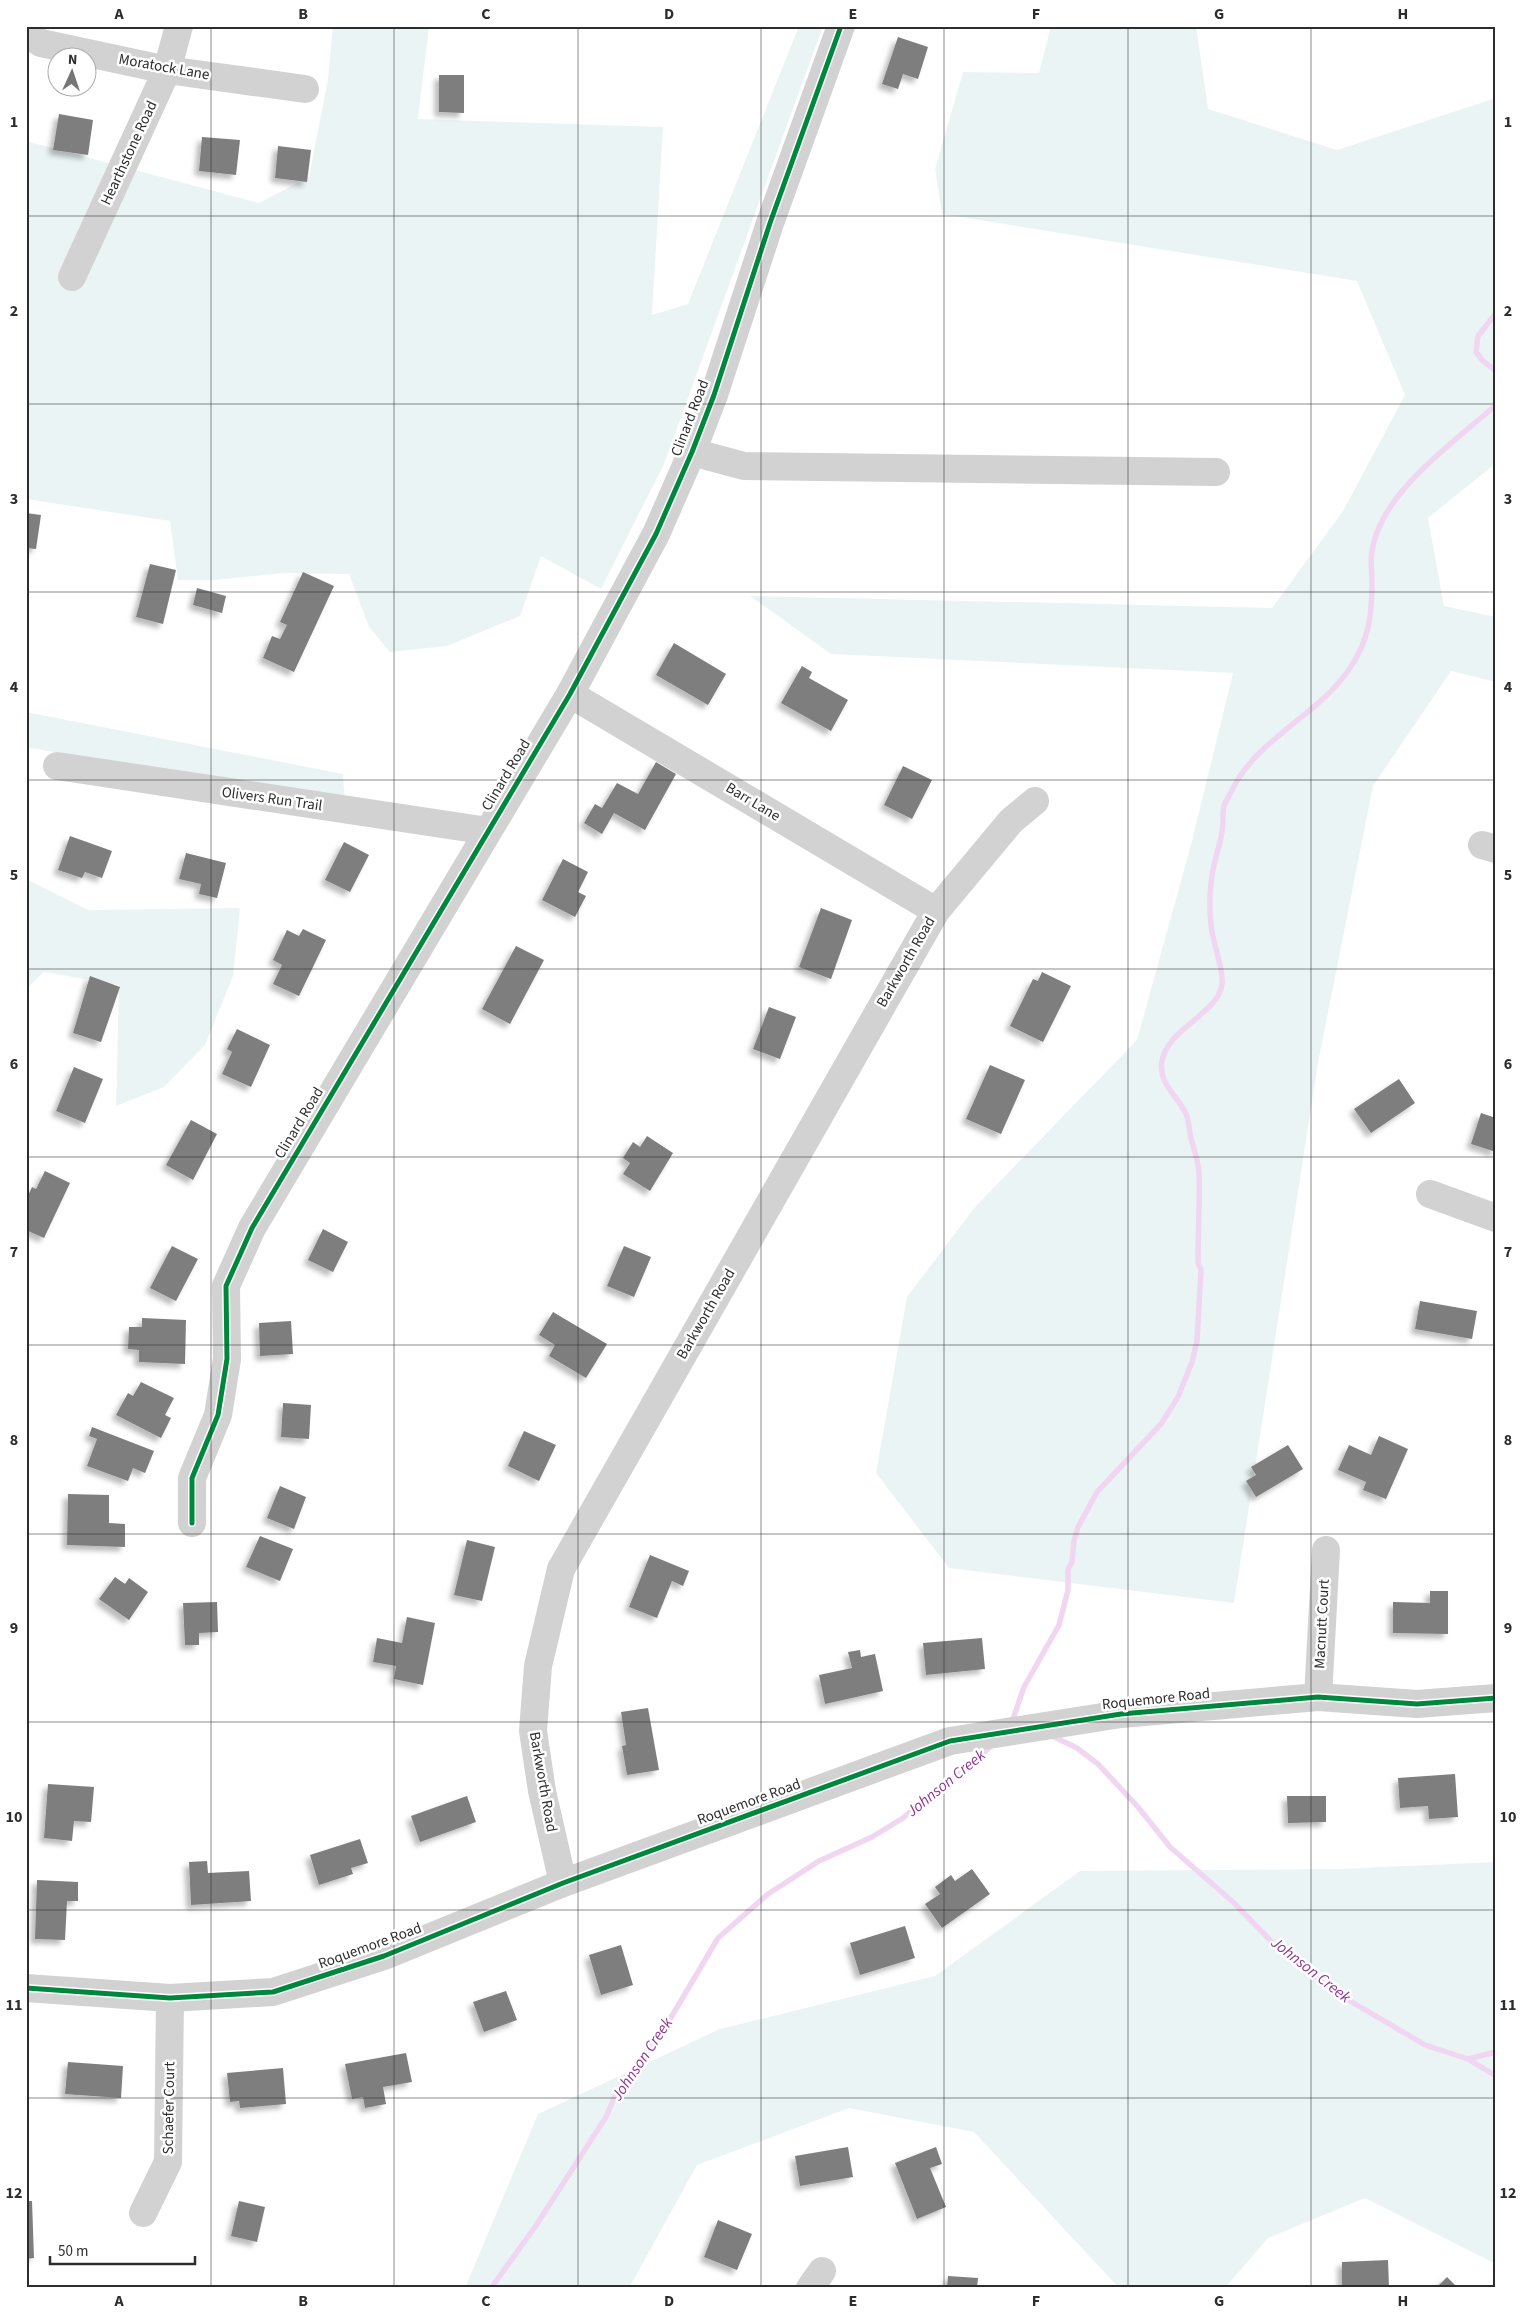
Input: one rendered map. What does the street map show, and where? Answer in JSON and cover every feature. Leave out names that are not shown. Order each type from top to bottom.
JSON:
[{"type":"street","name":"Hearthstone Road","points":[[72,277],[167,70],[179,26]]},
{"type":"street","name":"Clinard Road","points":[[192,1523],[192,1478],[218,1415],[227,1360],[226,1286],[252,1228],[570,694],[656,534],[692,452],[714,395],[767,232],[841,26]]},
{"type":"street","name":"Moratock Lane","points":[[26,34],[41,43],[167,70],[305,89]]},
{"type":"street","points":[[692,452],[744,466],[1216,472]]},
{"type":"street","name":"Barr Lane","points":[[570,694],[936,911]]},
{"type":"street","name":"Olivers Run Trail","points":[[57,766],[488,831]]},
{"type":"street","name":"Barkworth Road","points":[[563,1883],[542,1790],[533,1731],[538,1666],[561,1569],[936,911],[1011,822],[1035,801]]},
{"type":"street","points":[[1430,1194],[1496,1218]]},
{"type":"street","name":"Macnutt Court","points":[[1318,1697],[1326,1550]]},
{"type":"street","name":"Roquemore Road","points":[[26,1988],[170,1998],[273,1992],[384,1956],[563,1883],[950,1741],[1121,1714],[1318,1697],[1417,1704],[1496,1698]]},
{"type":"street","name":"Schaefer Court","points":[[144,2213],[168,2162],[170,1998]]},
{"type":"shaded area","points":[[333,26],[429,26],[418,119],[663,127],[652,315],[688,304],[799,26],[823,26],[664,464],[601,589],[541,556],[520,616],[447,646],[390,652],[369,627],[349,574],[283,573],[214,580],[178,580],[170,521],[26,499],[26,141],[259,203],[309,177],[328,79]]},
{"type":"shaded area","points":[[1051,26],[1196,26],[1208,109],[1337,150],[1496,98],[1496,463],[1428,518],[1444,606],[1496,617],[1496,682],[1451,671],[1373,786],[1318,1063],[1234,1603],[949,1568],[876,1473],[907,1297],[975,1207],[1137,1040],[1192,841],[1233,673],[831,654],[750,596],[1272,608],[1343,511],[1405,395],[1357,281],[942,214],[935,169],[963,72],[1039,73]]},
{"type":"shaded area","points":[[26,712],[343,774],[345,805],[26,747]]},
{"type":"shaded area","points":[[26,879],[88,910],[240,908],[233,976],[205,1045],[164,1087],[116,1106],[119,985],[44,972],[26,989]]},
{"type":"shaded area","points":[[1496,1862],[1496,2264],[1365,2198],[1268,2238],[1225,2288],[1119,2288],[974,2132],[849,2108],[697,2165],[629,2288],[465,2288],[538,2114],[720,2029],[935,1976],[1080,1871],[1339,1869]]},
{"type":"building","points":[[898,37],[928,47],[918,79],[903,74],[898,89],[882,84]]},
{"type":"building","points":[[439,75],[464,75],[464,113],[439,112]]},
{"type":"building","points":[[59,114],[93,120],[88,155],[53,150]]},
{"type":"building","points":[[202,137],[240,140],[236,175],[199,171]]},
{"type":"building","points":[[278,146],[311,150],[307,182],[275,178]]},
{"type":"building","points":[[26,513],[41,515],[36,549],[26,548]]},
{"type":"building","points":[[150,564],[176,570],[163,624],[136,617]]},
{"type":"building","points":[[303,572],[334,586],[294,672],[263,658],[272,636],[280,639],[287,625],[280,622]]},
{"type":"building","points":[[197,588],[226,596],[222,613],[193,605]]},
{"type":"building","points":[[674,643],[726,674],[708,705],[656,675]]},
{"type":"building","points":[[802,666],[812,672],[809,678],[848,700],[831,731],[781,703]]},
{"type":"building","points":[[656,762],[676,774],[645,830],[614,813],[602,834],[584,823],[595,804],[602,808],[617,783],[638,794]]},
{"type":"building","points":[[903,766],[932,780],[912,819],[884,805]]},
{"type":"building","points":[[70,836],[112,851],[102,878],[85,872],[82,878],[58,870]]},
{"type":"building","points":[[344,842],[369,855],[350,892],[325,880]]},
{"type":"building","points":[[186,853],[226,863],[217,898],[199,894],[201,884],[179,879]]},
{"type":"building","points":[[563,859],[588,872],[578,892],[586,896],[575,917],[542,900]]},
{"type":"building","points":[[821,908],[852,920],[831,979],[799,967]]},
{"type":"building","points":[[303,929],[326,940],[299,996],[273,984],[282,965],[273,960],[287,930],[299,936]]},
{"type":"building","points":[[516,946],[544,960],[510,1024],[482,1009]]},
{"type":"building","points":[[1042,972],[1071,986],[1043,1042],[1010,1026],[1033,979],[1038,981]]},
{"type":"building","points":[[90,976],[120,987],[101,1042],[73,1033]]},
{"type":"building","points":[[769,1007],[796,1017],[780,1059],[753,1049]]},
{"type":"building","points":[[237,1029],[270,1045],[251,1087],[222,1074],[232,1052],[227,1049]]},
{"type":"building","points":[[990,1065],[1025,1080],[1001,1134],[966,1119]]},
{"type":"building","points":[[74,1067],[103,1079],[85,1123],[56,1111]]},
{"type":"building","points":[[1399,1079],[1415,1103],[1371,1133],[1354,1109]]},
{"type":"building","points":[[1481,1113],[1496,1118],[1496,1152],[1471,1144]]},
{"type":"building","points":[[191,1120],[217,1134],[193,1180],[166,1165]]},
{"type":"building","points":[[647,1136],[673,1153],[650,1191],[623,1174],[630,1163],[623,1158],[633,1142],[640,1147]]},
{"type":"building","points":[[45,1171],[70,1183],[44,1238],[26,1230],[26,1200],[32,1187],[36,1189]]},
{"type":"building","points":[[323,1229],[348,1242],[333,1272],[308,1260]]},
{"type":"building","points":[[172,1246],[198,1259],[176,1301],[150,1288]]},
{"type":"building","points":[[624,1246],[651,1257],[634,1297],[607,1286]]},
{"type":"building","points":[[1420,1301],[1477,1311],[1472,1339],[1415,1329]]},
{"type":"building","points":[[553,1312],[607,1344],[586,1378],[549,1356],[555,1345],[539,1335]]},
{"type":"building","points":[[142,1318],[186,1320],[185,1364],[139,1362],[139,1350],[128,1349],[129,1327],[142,1327]]},
{"type":"building","points":[[291,1321],[293,1354],[260,1356],[259,1323]]},
{"type":"building","points":[[141,1382],[174,1398],[165,1415],[171,1418],[161,1438],[116,1415],[128,1393],[133,1396]]},
{"type":"building","points":[[283,1403],[311,1405],[309,1439],[281,1437]]},
{"type":"building","points":[[92,1427],[154,1451],[145,1473],[133,1468],[128,1481],[87,1466],[97,1439],[89,1436]]},
{"type":"building","points":[[524,1431],[556,1445],[539,1481],[508,1466]]},
{"type":"building","points":[[1379,1436],[1408,1449],[1386,1499],[1363,1490],[1366,1482],[1338,1470],[1349,1445],[1371,1455]]},
{"type":"building","points":[[1288,1445],[1303,1469],[1256,1497],[1246,1481],[1256,1475],[1251,1467]]},
{"type":"building","points":[[280,1486],[306,1497],[294,1529],[267,1518]]},
{"type":"building","points":[[68,1494],[109,1495],[109,1523],[125,1524],[125,1547],[67,1545]]},
{"type":"building","points":[[260,1536],[293,1549],[280,1581],[246,1567]]},
{"type":"building","points":[[467,1540],[495,1547],[482,1601],[454,1595]]},
{"type":"building","points":[[650,1555],[689,1571],[683,1586],[672,1581],[657,1618],[629,1607]]},
{"type":"building","points":[[115,1577],[125,1584],[129,1578],[148,1592],[129,1620],[99,1599]]},
{"type":"building","points":[[1430,1591],[1448,1591],[1448,1634],[1393,1633],[1393,1602],[1430,1603]]},
{"type":"building","points":[[217,1602],[218,1632],[199,1633],[199,1645],[185,1645],[183,1603]]},
{"type":"building","points":[[407,1617],[435,1623],[423,1685],[394,1679],[396,1666],[373,1662],[377,1638],[402,1643]]},
{"type":"building","points":[[982,1638],[985,1669],[926,1675],[923,1643]]},
{"type":"building","points":[[860,1650],[861,1657],[875,1654],[883,1691],[825,1704],[819,1675],[852,1668],[848,1652]]},
{"type":"building","points":[[648,1708],[659,1770],[627,1775],[622,1746],[626,1745],[621,1712]]},
{"type":"building","points":[[1455,1774],[1458,1817],[1429,1819],[1428,1806],[1400,1808],[1398,1778]]},
{"type":"building","points":[[48,1784],[94,1787],[91,1822],[74,1821],[72,1841],[44,1838]]},
{"type":"building","points":[[467,1796],[476,1822],[420,1842],[411,1816]]},
{"type":"building","points":[[1287,1796],[1326,1796],[1326,1822],[1288,1823]]},
{"type":"building","points":[[360,1839],[368,1863],[351,1868],[353,1874],[319,1885],[310,1855]]},
{"type":"building","points":[[207,1861],[208,1873],[249,1871],[251,1901],[191,1905],[189,1862]]},
{"type":"building","points":[[972,1869],[990,1894],[942,1928],[925,1904],[940,1894],[935,1887],[951,1875],[955,1881]]},
{"type":"building","points":[[37,1880],[78,1882],[78,1901],[67,1901],[65,1940],[35,1939]]},
{"type":"building","points":[[905,1926],[915,1958],[860,1975],[850,1943]]},
{"type":"building","points":[[621,1945],[633,1985],[601,1995],[589,1955]]},
{"type":"building","points":[[506,1991],[517,2020],[484,2032],[473,2002]]},
{"type":"building","points":[[406,2053],[412,2082],[383,2087],[386,2104],[365,2108],[363,2097],[352,2099],[345,2064]]},
{"type":"building","points":[[68,2062],[123,2066],[121,2098],[65,2094]]},
{"type":"building","points":[[283,2068],[286,2104],[240,2108],[239,2101],[230,2102],[227,2073]]},
{"type":"building","points":[[848,2147],[853,2177],[800,2186],[795,2156]]},
{"type":"building","points":[[936,2147],[942,2164],[930,2168],[946,2207],[917,2219],[895,2163]]},
{"type":"building","points":[[26,2201],[32,2201],[34,2258],[26,2259]]},
{"type":"building","points":[[239,2201],[265,2207],[257,2242],[231,2236]]},
{"type":"building","points":[[718,2220],[752,2234],[737,2270],[704,2257]]},
{"type":"building","points":[[1388,2260],[1389,2288],[1342,2288],[1342,2262]]},
{"type":"building","points":[[948,2276],[978,2278],[977,2288],[947,2288]]},
{"type":"building","points":[[1447,2277],[1458,2288],[1436,2288]]},
{"type":"waterway","points":[[1496,313],[1478,336],[1476,352],[1483,361],[1496,371]]},
{"type":"waterway","points":[[1012,1722],[1024,1687],[1059,1625],[1068,1590],[1068,1569],[1072,1562],[1074,1541],[1078,1527],[1097,1492],[1161,1424],[1178,1397],[1192,1362],[1197,1341],[1201,1270],[1198,1263],[1199,1172],[1188,1120],[1183,1107],[1163,1077],[1162,1061],[1166,1049],[1173,1039],[1212,1004],[1219,994],[1222,984],[1212,932],[1210,902],[1215,861],[1223,825],[1224,806],[1233,788],[1257,755],[1320,702],[1335,687],[1355,660],[1365,639],[1370,617],[1372,551],[1378,529],[1389,509],[1421,470],[1496,405]]},
{"type":"waterway","name":"Johnson Creek","points":[[1052,1736],[1077,1748],[1098,1764],[1138,1807],[1170,1847],[1233,1902],[1273,1943],[1335,1992],[1425,2045],[1468,2059],[1496,2076]]},
{"type":"waterway","name":"Johnson Creek","points":[[491,2288],[535,2227],[606,2117],[618,2089],[669,2021],[718,1938],[768,1894],[819,1861],[872,1837],[903,1818],[937,1789],[968,1768],[993,1744]]},
{"type":"waterway","points":[[1468,2059],[1496,2052]]},
{"type":"cycle path","points":[[192,1523],[192,1478],[218,1415],[227,1359],[226,1286],[252,1228],[570,694],[656,534],[692,452],[714,395],[770,223],[841,26]]},
{"type":"cycle path","points":[[26,1988],[170,1998],[273,1992],[384,1956],[563,1883],[950,1741],[1121,1714],[1318,1697],[1417,1704],[1496,1698]]}]
